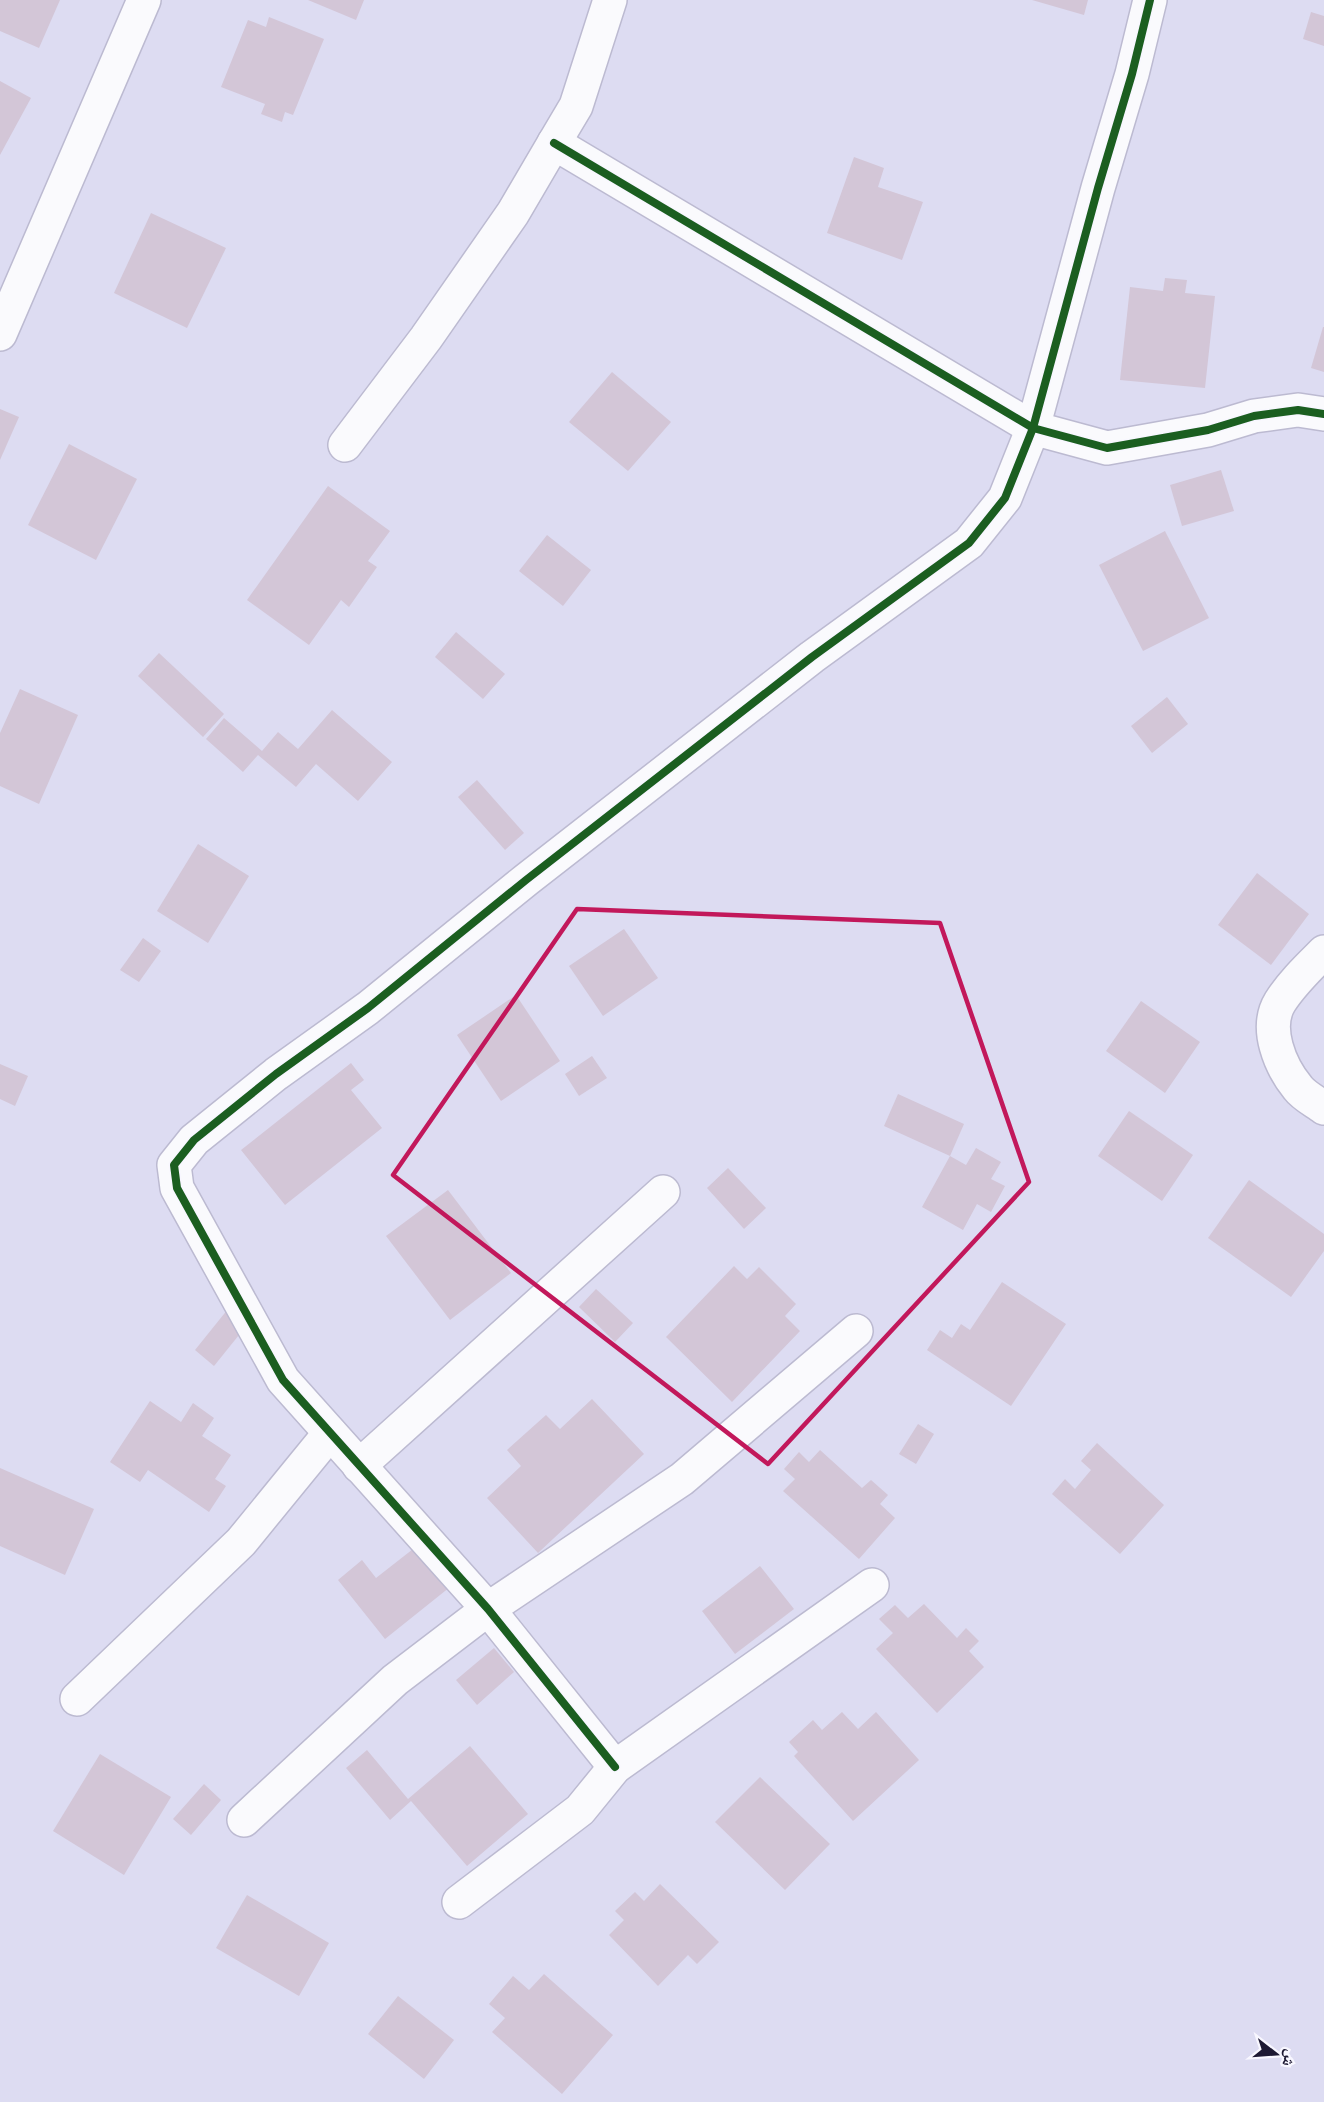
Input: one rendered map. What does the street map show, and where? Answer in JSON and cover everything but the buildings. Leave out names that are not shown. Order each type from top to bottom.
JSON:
[{"type":"street","points":[[0,334],[144,0]]},
{"type":"street","points":[[345,445],[426,338],[513,213],[576,106],[610,0]]},
{"type":"street","points":[[615,1767],[488,1609],[283,1380],[177,1188],[174,1165],[194,1140],[276,1074],[368,1008],[526,880],[812,657],[969,543],[1005,498],[1033,428],[1095,199],[1132,75],[1150,0]]},
{"type":"street","points":[[554,144],[1033,428],[1107,448],[1208,429],[1254,416],[1298,410],[1324,414]]},
{"type":"street","points":[[1324,952],[1303,973],[1279,1003],[1272,1031],[1283,1061],[1299,1089],[1324,1108]]},
{"type":"street","points":[[359,1466],[663,1192]]},
{"type":"street","points":[[244,1820],[395,1680],[488,1609],[682,1479],[856,1331]]},
{"type":"street","points":[[77,1699],[241,1542],[330,1433]]},
{"type":"street","points":[[459,1902],[580,1810],[615,1767],[872,1585]]},
{"type":"highlighted area","points":[[577,909],[940,923],[1029,1182],[768,1464],[393,1175]]},
{"type":"cycle path","points":[[615,1767],[488,1609],[283,1380],[177,1188],[174,1165],[194,1140],[276,1074],[368,1008],[526,880],[812,657],[969,543],[1005,498],[1033,428],[1098,188],[1132,74],[1150,0]]},
{"type":"cycle path","points":[[554,143],[1033,428],[1107,448],[1208,430],[1254,416],[1298,410],[1324,414]]}]
